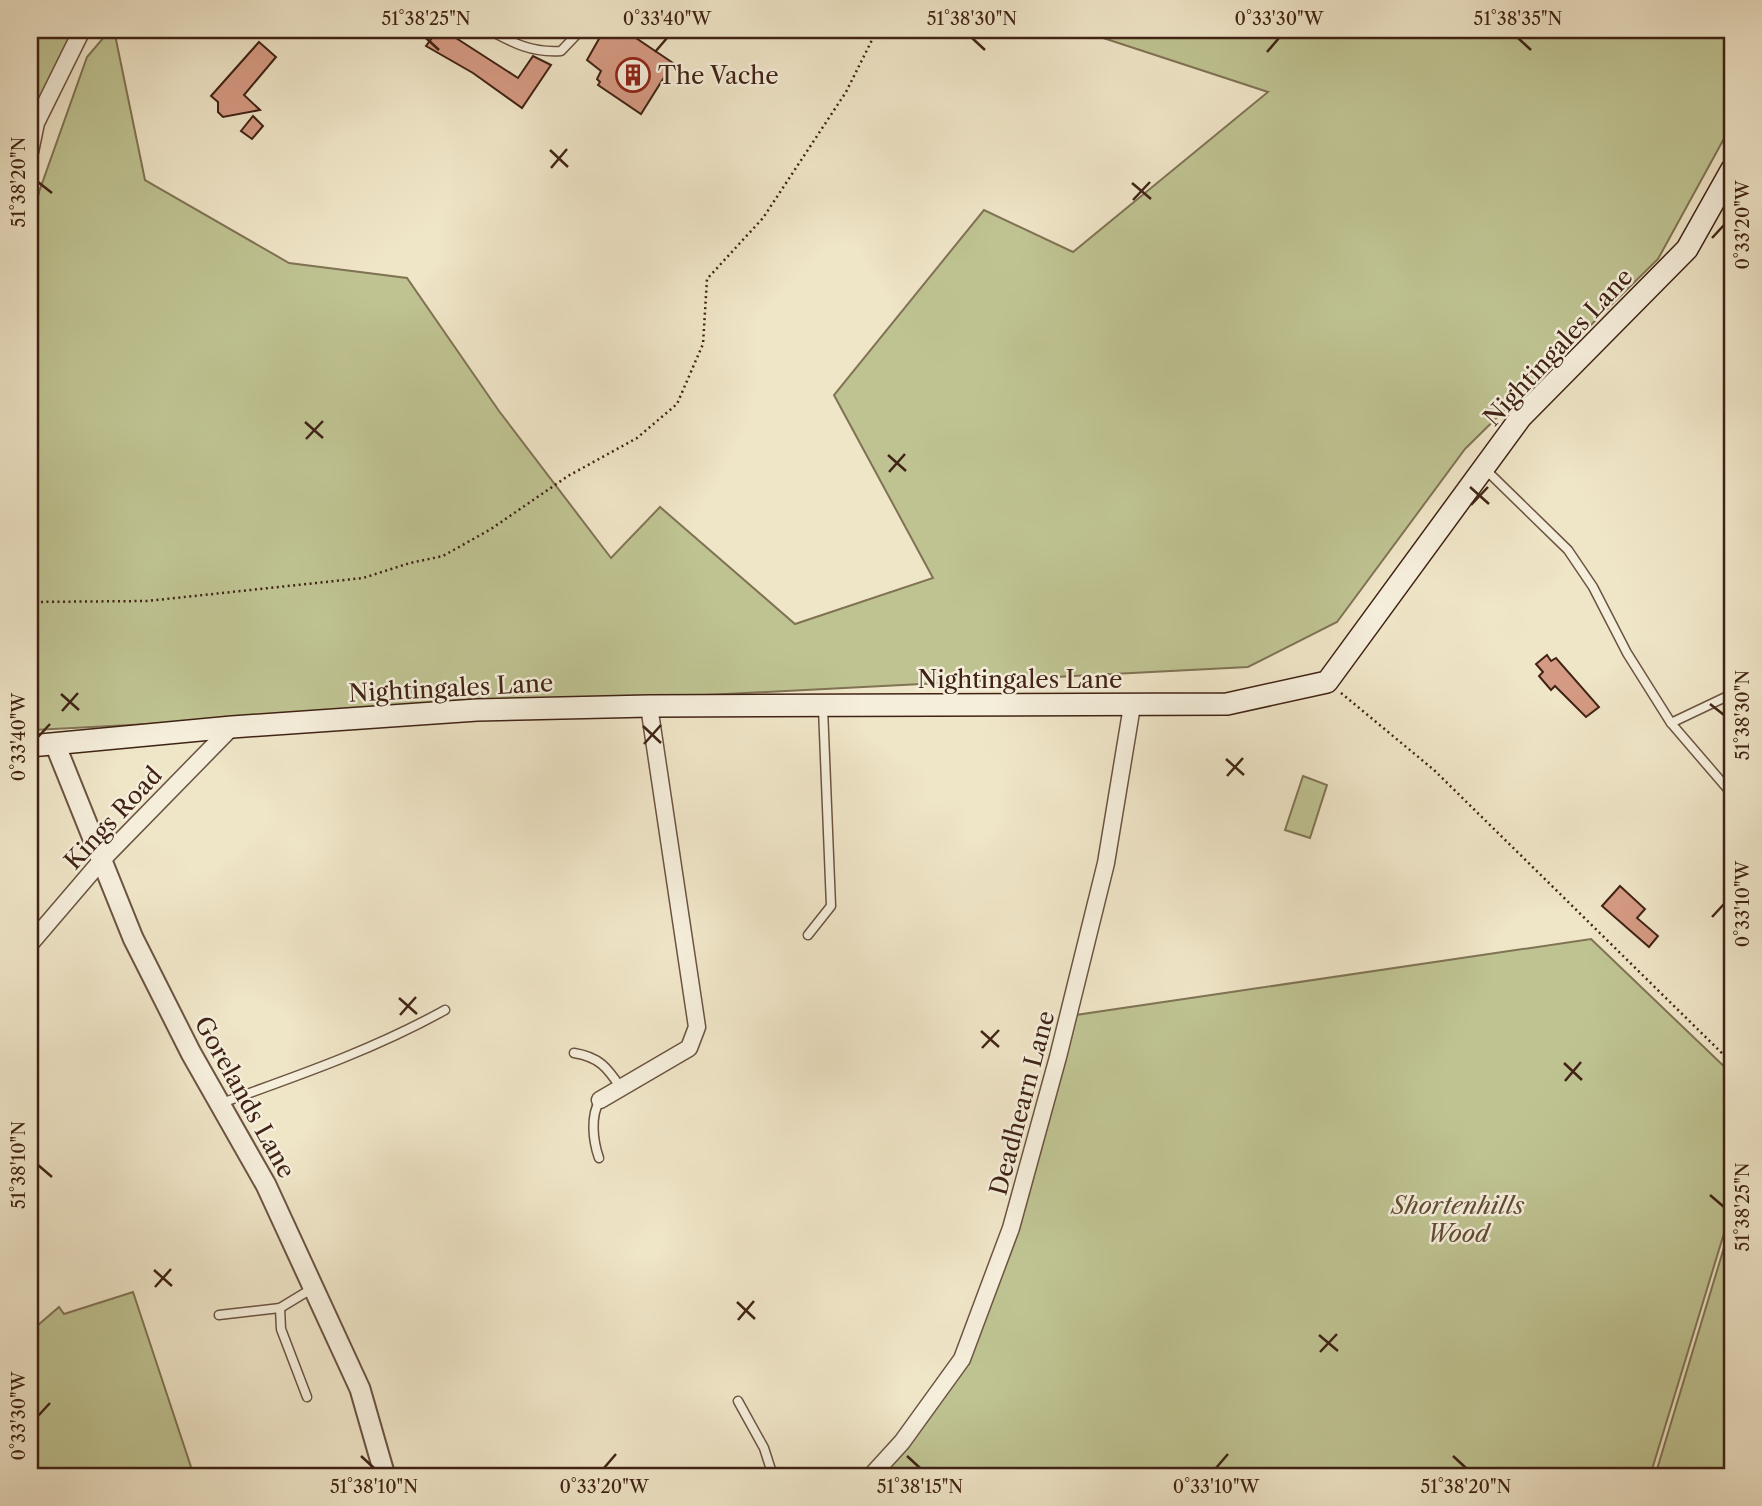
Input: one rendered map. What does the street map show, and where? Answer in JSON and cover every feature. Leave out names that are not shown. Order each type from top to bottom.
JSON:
[{"type":"main road","name":"Nightingales Lane","points":[[30,746],[232,727],[477,710],[649,706],[1227,704],[1327,682],[1521,417],[1687,249],[1732,169]]},
{"type":"street","points":[[30,152],[36,123],[82,30]]},
{"type":"street","points":[[600,1100],[689,1048],[697,1027],[649,706]]},
{"type":"street","name":"Deadhearn Lane","points":[[871,1476],[902,1442],[962,1359],[1011,1228],[1106,863],[1132,706]]},
{"type":"street","name":"Kings Road","points":[[30,944],[101,861],[232,727]]},
{"type":"street","name":"Gorelands Lane","points":[[55,744],[133,938],[219,1104],[266,1185],[360,1389],[385,1476]]},
{"type":"lane","points":[[489,30],[518,46],[548,52],[561,51],[580,30]]},
{"type":"lane","points":[[1485,469],[1568,550],[1593,587],[1627,653],[1671,723],[1732,794]]},
{"type":"lane","points":[[1671,723],[1732,694]]},
{"type":"lane","points":[[808,935],[831,906],[823,705]]},
{"type":"lane","points":[[219,1104],[318,1069],[403,1033],[445,1010]]},
{"type":"lane","points":[[574,1053],[593,1056],[606,1066],[621,1088]]},
{"type":"lane","points":[[598,1158],[593,1143],[595,1108],[600,1100]]},
{"type":"lane","points":[[219,1315],[280,1308],[313,1288]]},
{"type":"lane","points":[[280,1308],[281,1329],[307,1396]]},
{"type":"lane","points":[[738,1401],[764,1447],[773,1476]]},
{"type":"path","points":[[30,602],[147,601],[363,578],[443,556],[491,529],[568,476],[637,438],[677,404],[704,344],[707,279],[763,218],[846,92],[877,30]]},
{"type":"path","points":[[1327,682],[1434,770],[1732,1063]]},
{"type":"green space","points":[[30,30],[80,30],[30,117]]},
{"type":"green space","points":[[110,30],[114,30],[145,180],[289,263],[407,278],[499,411],[611,558],[660,507],[795,624],[933,578],[834,395],[984,210],[1073,252],[1268,92],[1091,34],[1064,30],[1732,30],[1732,124],[1658,259],[1465,449],[1337,622],[1248,667],[34,730],[30,648],[30,234],[39,192],[87,57]]},
{"type":"green space","points":[[1303,776],[1327,785],[1310,838],[1285,830]]},
{"type":"green space","name":"Shortenhills Wood","points":[[1591,939],[1732,1074],[1732,1207],[1650,1476],[880,1476],[965,1365],[1008,1259],[1076,1015]]},
{"type":"green space","points":[[1732,1221],[1732,1476],[1655,1476]]},
{"type":"green space","points":[[133,1292],[194,1476],[30,1476],[30,1332],[59,1307],[64,1314]]},
{"type":"building","points":[[438,30],[461,30],[456,38],[518,78],[533,56],[551,65],[522,108],[473,73],[426,46]]},
{"type":"building","name":"The Vache","points":[[604,30],[624,30],[673,63],[641,114],[598,85],[600,82],[597,79],[601,71],[587,60]]},
{"type":"building","points":[[259,42],[276,57],[244,95],[260,110],[223,117],[218,112],[218,102],[211,96]]},
{"type":"building","points":[[253,116],[263,126],[252,139],[241,131]]},
{"type":"building","points":[[1547,655],[1551,661],[1556,658],[1599,707],[1586,717],[1555,686],[1551,690],[1539,676],[1543,672],[1536,664]]},
{"type":"building","points":[[1620,886],[1645,909],[1637,918],[1658,936],[1649,947],[1602,906]]},
{"type":"place","name":"The Vache","points":[[633,75]]}]
